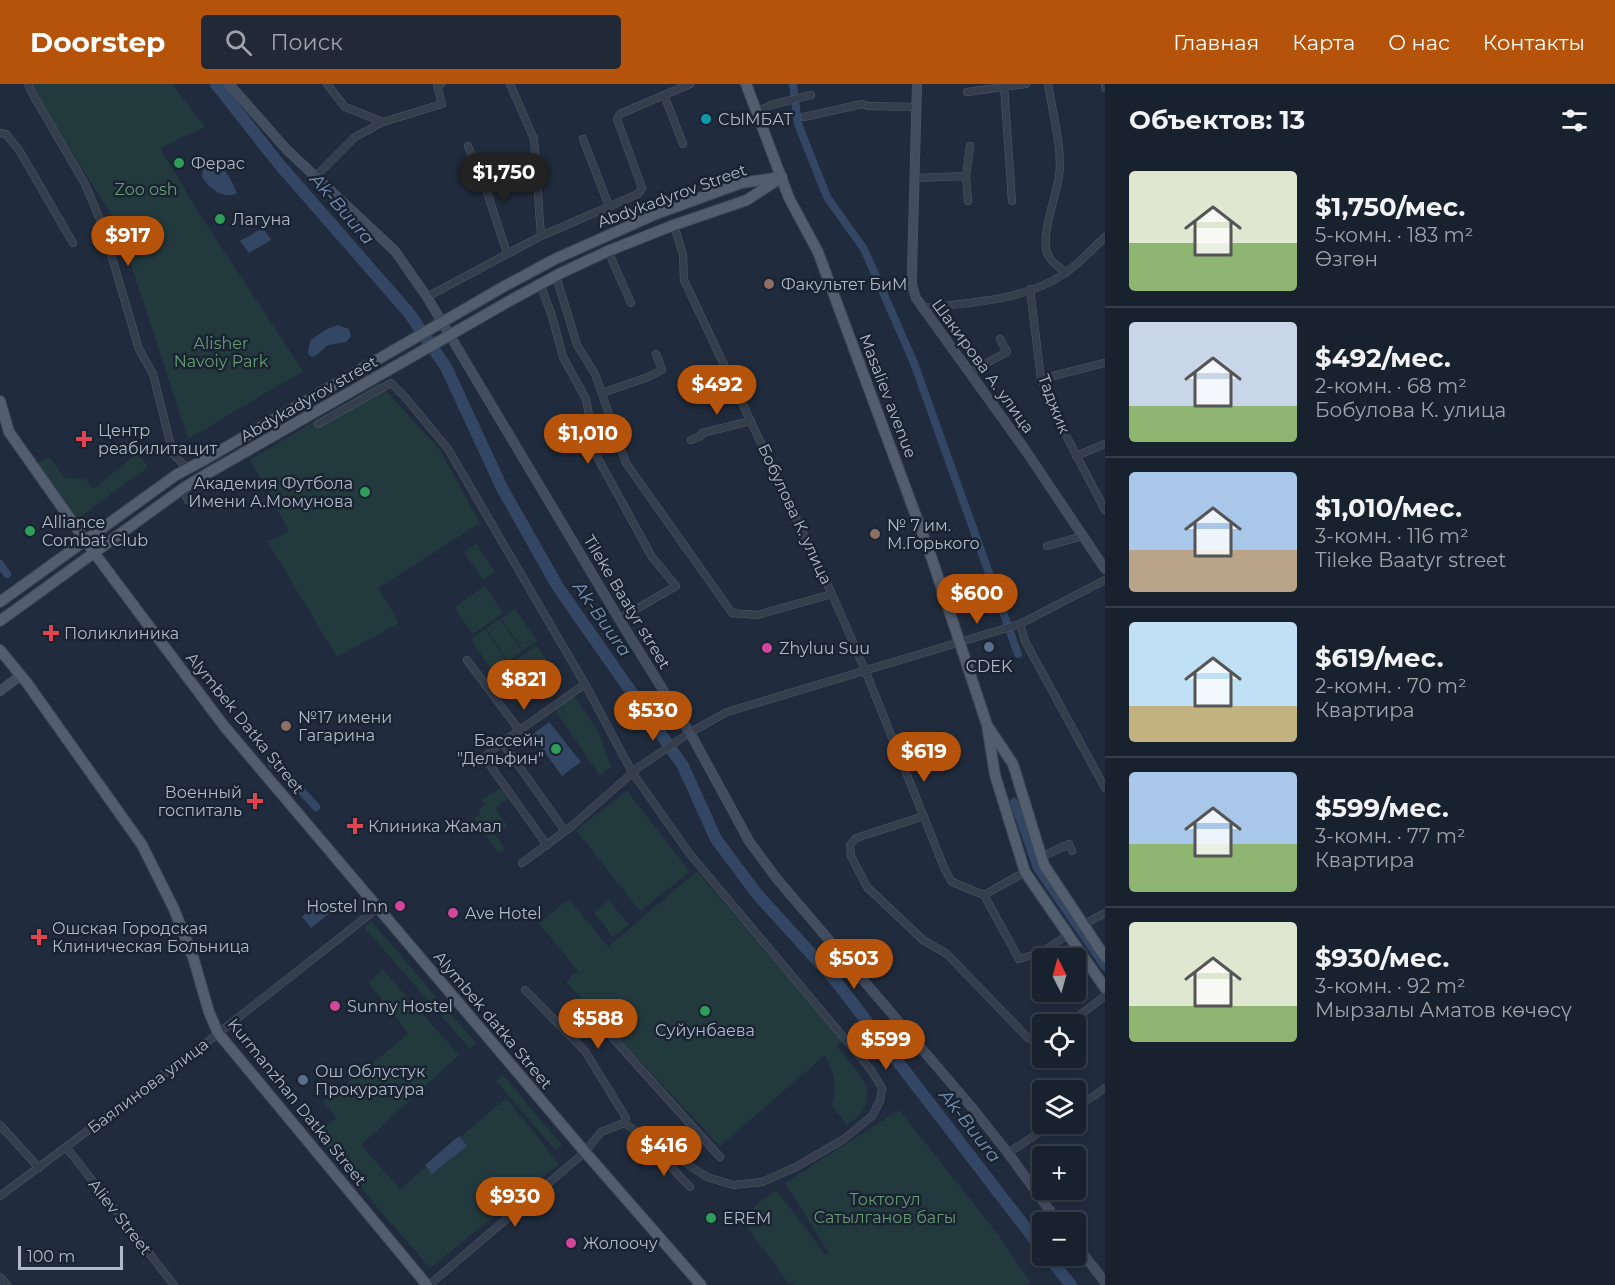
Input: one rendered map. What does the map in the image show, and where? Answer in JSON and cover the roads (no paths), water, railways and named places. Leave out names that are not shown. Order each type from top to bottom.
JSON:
[{"type":"main road","name":"Masaliev avenue","points":[[746,84],[796,214],[818,252],[902,473],[987,725],[995,775],[1025,872],[1105,988]]},
{"type":"main road","name":"Abdykadyrov Street","points":[[513,299],[608,251],[747,200],[782,177]]},
{"type":"main road","name":"Abdykadyrov Street","points":[[503,287],[555,259],[656,214],[741,183],[782,177]]},
{"type":"main road","name":"Abdykadyrov street","points":[[188,469],[503,287]]},
{"type":"main road","name":"Abdykadyrov street","points":[[95,554],[182,489],[513,299]]},
{"type":"main road","name":"Alymbek Datka Street","points":[[0,401],[9,432],[95,554],[224,726],[379,907]]},
{"type":"main road","points":[[0,602],[85,539],[188,469]]},
{"type":"main road","points":[[0,621],[95,554]]},
{"type":"main road","name":"Kurmanzhan Datka Street","points":[[0,650],[21,675],[142,845],[174,909],[193,957],[209,1012],[218,1033],[428,1285]]},
{"type":"main road","name":"Masaliev avenue","points":[[987,725],[1013,764],[1044,866],[1105,957]]},
{"type":"main road","name":"Alymbek datka Street","points":[[379,907],[585,1152]]},
{"type":"main road","points":[[585,1152],[702,1285]]},
{"type":"street","points":[[28,84],[85,184],[103,227],[139,349],[153,374],[173,454],[188,469]]},
{"type":"street","name":"Tileke Baatyr street","points":[[229,84],[287,150],[395,251],[427,297],[618,619],[689,732],[749,841],[777,879],[974,1110],[1051,1212]]},
{"type":"street","points":[[327,84],[345,107],[383,122]]},
{"type":"street","points":[[315,177],[355,137],[383,122],[442,104],[437,85],[441,84]]},
{"type":"street","points":[[510,84],[534,139],[541,236]]},
{"type":"street","points":[[427,297],[541,236],[638,194],[642,188],[617,119],[620,114],[690,84]]},
{"type":"street","name":"Шакирова А. улица","points":[[916,84],[912,285],[922,308],[970,372],[1105,569]]},
{"type":"street","points":[[967,92],[1026,84]]},
{"type":"street","points":[[1048,84],[1058,142],[1060,173],[1046,239],[1046,251],[1050,259],[1066,273]]},
{"type":"street","points":[[1004,86],[1012,201]]},
{"type":"street","points":[[664,95],[683,144]]},
{"type":"street","points":[[757,111],[811,95]]},
{"type":"street","points":[[804,117],[862,104],[916,107]]},
{"type":"street","points":[[0,133],[6,134],[19,150],[72,243]]},
{"type":"street","points":[[583,139],[609,206]]},
{"type":"street","points":[[468,146],[485,186],[507,253]]},
{"type":"street","points":[[968,201],[966,176],[970,146]]},
{"type":"street","points":[[915,178],[966,176]]},
{"type":"street","points":[[485,186],[537,177]]},
{"type":"street","name":"Бобулова К. улица","points":[[674,225],[683,255],[684,280],[832,594],[950,879],[956,884],[984,895]]},
{"type":"street","points":[[922,308],[981,302],[1030,289],[1066,273],[1105,237]]},
{"type":"street","points":[[608,251],[631,303]]},
{"type":"street","points":[[556,276],[577,345],[596,374],[626,463],[732,613],[757,615],[832,594]]},
{"type":"street","points":[[540,285],[552,316],[563,357],[586,399],[597,455],[652,557],[676,586],[618,619]]},
{"type":"street","name":"Таджик","points":[[1030,289],[1041,379],[1058,420],[1103,501],[1105,510]]},
{"type":"street","points":[[970,372],[1007,352],[1000,339]]},
{"type":"street","points":[[602,393],[662,370],[656,354]]},
{"type":"street","points":[[1041,379],[1105,363]]},
{"type":"street","points":[[318,424],[391,383],[405,397],[448,448],[585,684],[632,772],[689,853],[871,1070],[882,1088],[880,1101],[872,1116],[844,1138],[796,1167],[762,1182],[733,1185],[716,1181],[624,1123]]},
{"type":"street","points":[[691,440],[702,436],[702,433],[751,421]]},
{"type":"street","points":[[1076,456],[1105,444]]},
{"type":"street","points":[[182,489],[188,500]]},
{"type":"street","points":[[1047,546],[1083,536]]},
{"type":"street","points":[[522,863],[565,831],[641,765],[689,732],[728,712],[1018,625],[1105,580]]},
{"type":"street","points":[[1018,625],[1104,785]]},
{"type":"street","points":[[467,660],[519,730]]},
{"type":"street","points":[[0,691],[21,675]]},
{"type":"street","points":[[547,845],[484,758],[502,742],[585,684]]},
{"type":"street","points":[[502,742],[565,831]]},
{"type":"street","points":[[924,816],[853,840],[850,852],[862,877],[867,887],[894,913],[923,940],[947,954],[1032,1040]]},
{"type":"street","points":[[1041,857],[1069,844],[1072,851]]},
{"type":"street","points":[[1025,872],[984,895],[1019,959],[1040,952],[1068,935]]},
{"type":"street","name":"Баялинова улица","points":[[0,1196],[218,1033],[379,907]]},
{"type":"street","points":[[1083,925],[1105,913]]},
{"type":"street","points":[[525,990],[585,1051],[626,1118],[624,1123]]},
{"type":"street","points":[[1081,1014],[1105,996]]},
{"type":"street","points":[[599,1012],[594,1017],[720,1157]]},
{"type":"street","points":[[1086,1101],[1105,1088]]},
{"type":"street","points":[[428,1285],[585,1152],[601,1132],[624,1123]]},
{"type":"street","points":[[0,1125],[39,1168]]},
{"type":"street","points":[[1008,1153],[1037,1134]]},
{"type":"street","name":"Aliev Street","points":[[66,1148],[174,1285]]},
{"type":"street","points":[[667,1150],[672,1167],[690,1187]]},
{"type":"street","points":[[1086,1258],[1105,1282]]},
{"type":"street","points":[[0,1277],[7,1285]]},
{"type":"water","points":[[205,158],[211,160],[225,172],[237,194],[221,194],[209,186],[202,177]]},
{"type":"water","points":[[263,228],[271,240],[249,253],[240,241]]},
{"type":"water","points":[[338,325],[349,329],[351,336],[346,342],[328,345],[314,357],[310,356],[308,353],[310,341],[325,330]]},
{"type":"water","name":"Бассейн \"Дельфин\"","points":[[549,722],[581,762],[562,776],[532,735]]},
{"type":"water","points":[[321,900],[331,912],[311,928],[302,917]]},
{"type":"water","points":[[459,1136],[467,1146],[432,1174],[425,1165]]},
{"type":"waterway","name":"Ak-Buura","points":[[216,84],[279,164],[409,313],[446,367],[502,488],[558,587],[683,766],[716,839],[757,894],[835,980],[1032,1236]]},
{"type":"waterway","points":[[793,84],[798,124],[827,197],[864,249],[914,363],[1018,654]]},
{"type":"waterway","points":[[0,564],[7,574]]},
{"type":"waterway","points":[[272,764],[289,777],[316,807]]},
{"type":"waterway","points":[[1014,802],[1037,868],[1105,967]]},
{"type":"waterway","name":"Ak-Buura","points":[[1056,1266],[1071,1285]]},
{"type":"place","name":"СЫМБАТ","points":[[706,119]]},
{"type":"place","name":"Ферас","points":[[179,163]]},
{"type":"place","name":"Лагуна","points":[[220,219]]},
{"type":"place","name":"Факультет БиМ","points":[[769,284]]},
{"type":"place","name":"Центр реабилитацит","points":[[84,439]]},
{"type":"place","name":"Академия Футбола Имени А.Момунова","points":[[365,492]]},
{"type":"place","name":"Alliance Combat Club","points":[[30,531]]},
{"type":"place","name":"№ 7 им. М.Горького","points":[[875,534]]},
{"type":"place","name":"Поликлиника","points":[[51,633]]},
{"type":"place","name":"CDEK","points":[[989,647]]},
{"type":"place","name":"Zhyluu Suu","points":[[767,648]]},
{"type":"place","name":"№17 имени Гагарина","points":[[286,726]]},
{"type":"place","name":"Бассейн \"Дельфин\"","points":[[556,749]]},
{"type":"place","name":"Военный госпиталь","points":[[255,801]]},
{"type":"place","name":"Клиника Жамал","points":[[355,826]]},
{"type":"place","name":"Hostel Inn","points":[[400,906]]},
{"type":"place","name":"Ave Hotel","points":[[453,913]]},
{"type":"place","name":"Ошская Городская Клиническая Больница","points":[[39,937]]},
{"type":"place","name":"Sunny Hostel","points":[[335,1006]]},
{"type":"place","name":"Суйунбаева","points":[[705,1011]]},
{"type":"place","name":"Ош Облустук Прокуратура","points":[[303,1080]]},
{"type":"place","name":"EREM","points":[[711,1218]]},
{"type":"place","name":"Жолоочу","points":[[571,1243]]},
{"type":"park label","name":"Zoo osh","points":[[146,189]]},
{"type":"park label","name":"Alisher Navoiy Park","points":[[221,352]]},
{"type":"park label","name":"Токтогул Сатылганов багы","points":[[885,1208]]}]
